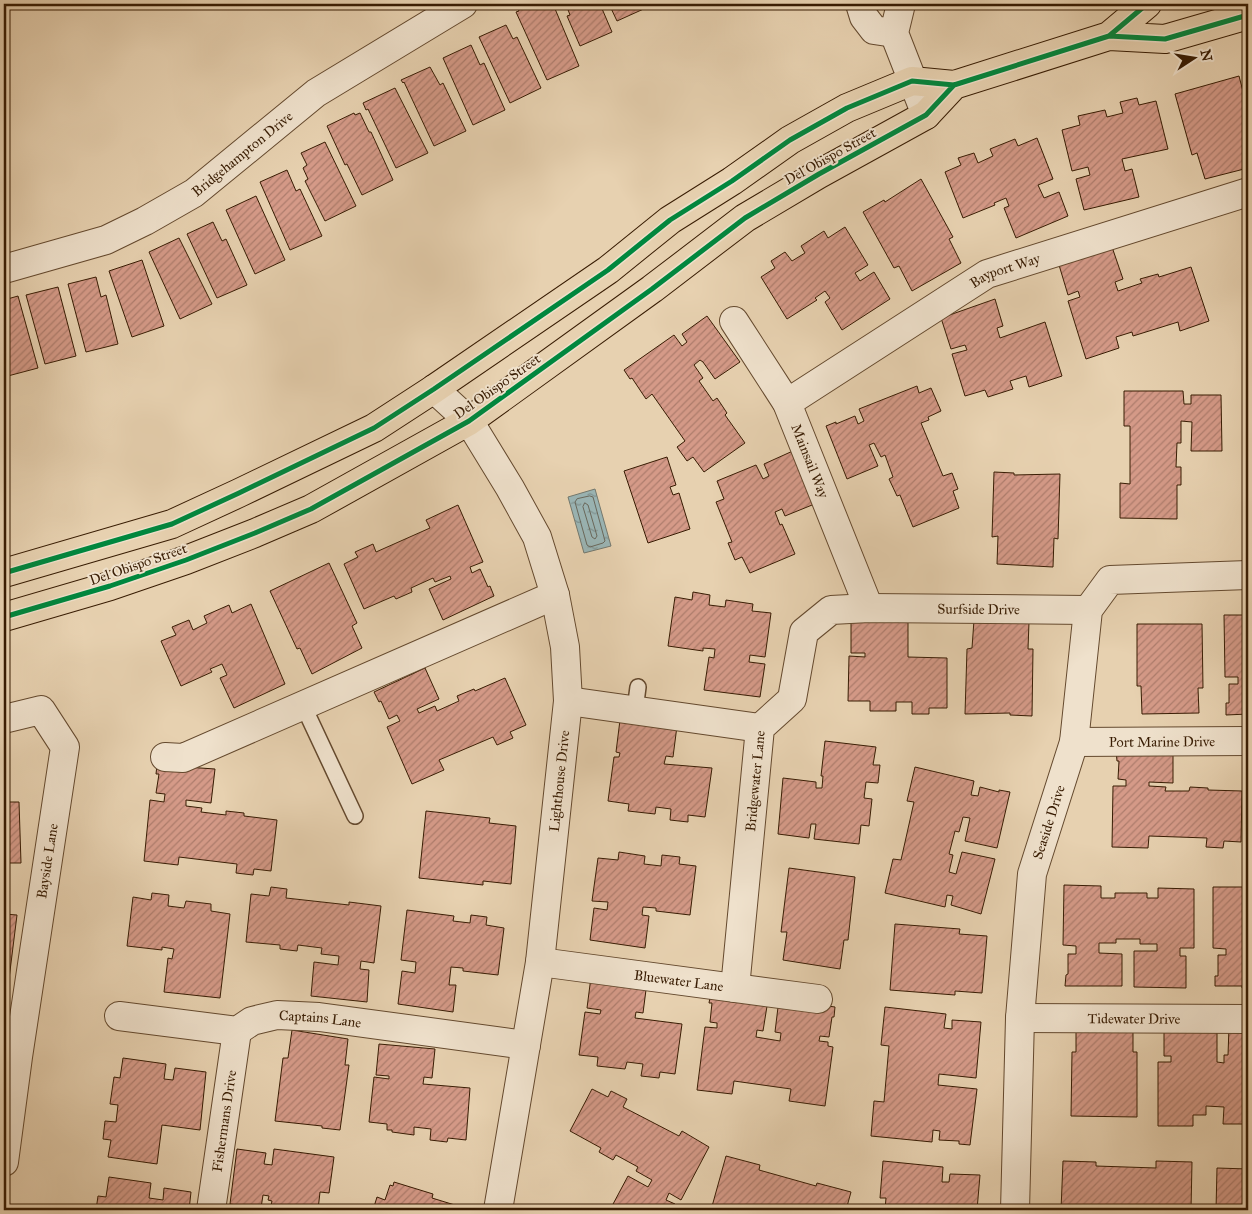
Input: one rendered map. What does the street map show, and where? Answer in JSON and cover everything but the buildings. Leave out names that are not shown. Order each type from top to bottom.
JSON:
[{"type":"main road","name":"Del Obispo Street","points":[[1109,36],[1147,4]]},
{"type":"main road","name":"Del Obispo Street","points":[[4,573],[172,524],[374,428],[608,270],[670,220],[732,181],[790,140],[847,108],[912,81],[954,85],[1109,36],[1165,40],[1248,15]]},
{"type":"main road","name":"Del Obispo Street","points":[[4,617],[110,586],[186,560],[255,533],[310,509],[469,421],[652,289],[745,218],[819,174],[926,116],[954,85]]},
{"type":"street","name":"Bridgehampton Drive","points":[[4,269],[106,240],[145,221],[194,193],[316,93],[463,4]]},
{"type":"street","points":[[860,4],[864,18],[874,30],[894,32]]},
{"type":"street","points":[[901,4],[894,32],[926,116]]},
{"type":"street","name":"Bayport Way","points":[[787,403],[987,274],[1248,192]]},
{"type":"street","name":"Mainsail Way","points":[[734,321],[787,403],[869,608]]},
{"type":"street","name":"Lighthouse Drive","points":[[434,389],[469,421],[537,537],[555,594],[565,647],[568,701],[540,962],[502,1209]]},
{"type":"street","points":[[1088,610],[1110,580],[1248,574]]},
{"type":"street","points":[[165,757],[183,758],[555,594]]},
{"type":"street","name":"Surfside Drive","points":[[869,608],[1088,610]]},
{"type":"street","name":"Bridgewater Lane","points":[[735,988],[760,728],[792,699],[804,632],[831,610],[869,608]]},
{"type":"street","name":"Seaside Drive","points":[[1015,1210],[1020,1018],[1032,874],[1074,742],[1088,610]]},
{"type":"street","points":[[568,701],[637,699],[760,728]]},
{"type":"street","name":"Bayside Lane","points":[[4,719],[41,710],[65,747],[4,1162]]},
{"type":"street","name":"Port Marine Drive","points":[[1074,742],[1248,741]]},
{"type":"street","name":"Bluewater Lane","points":[[540,962],[818,999]]},
{"type":"street","name":"Captains Lane","points":[[237,1031],[252,1021],[277,1015],[319,1017],[526,1045]]},
{"type":"street","points":[[119,1016],[237,1031]]},
{"type":"street","name":"Tidewater Drive","points":[[1020,1018],[1248,1019]]},
{"type":"street","name":"Fishermans Drive","points":[[211,1210],[237,1031]]},
{"type":"lane","points":[[303,705],[355,816]]},
{"type":"water","points":[[595,489],[611,546],[584,553],[568,497]]},
{"type":"cycle path","points":[[4,573],[172,524],[374,428],[608,270],[670,220],[732,181],[790,140],[847,108],[912,81],[954,85],[1109,36],[1147,4]]},
{"type":"cycle path","points":[[1109,36],[1165,39],[1248,15]]},
{"type":"cycle path","points":[[4,617],[110,586],[186,560],[255,533],[311,509],[469,421],[652,289],[745,218],[819,174],[926,115],[954,85]]}]
